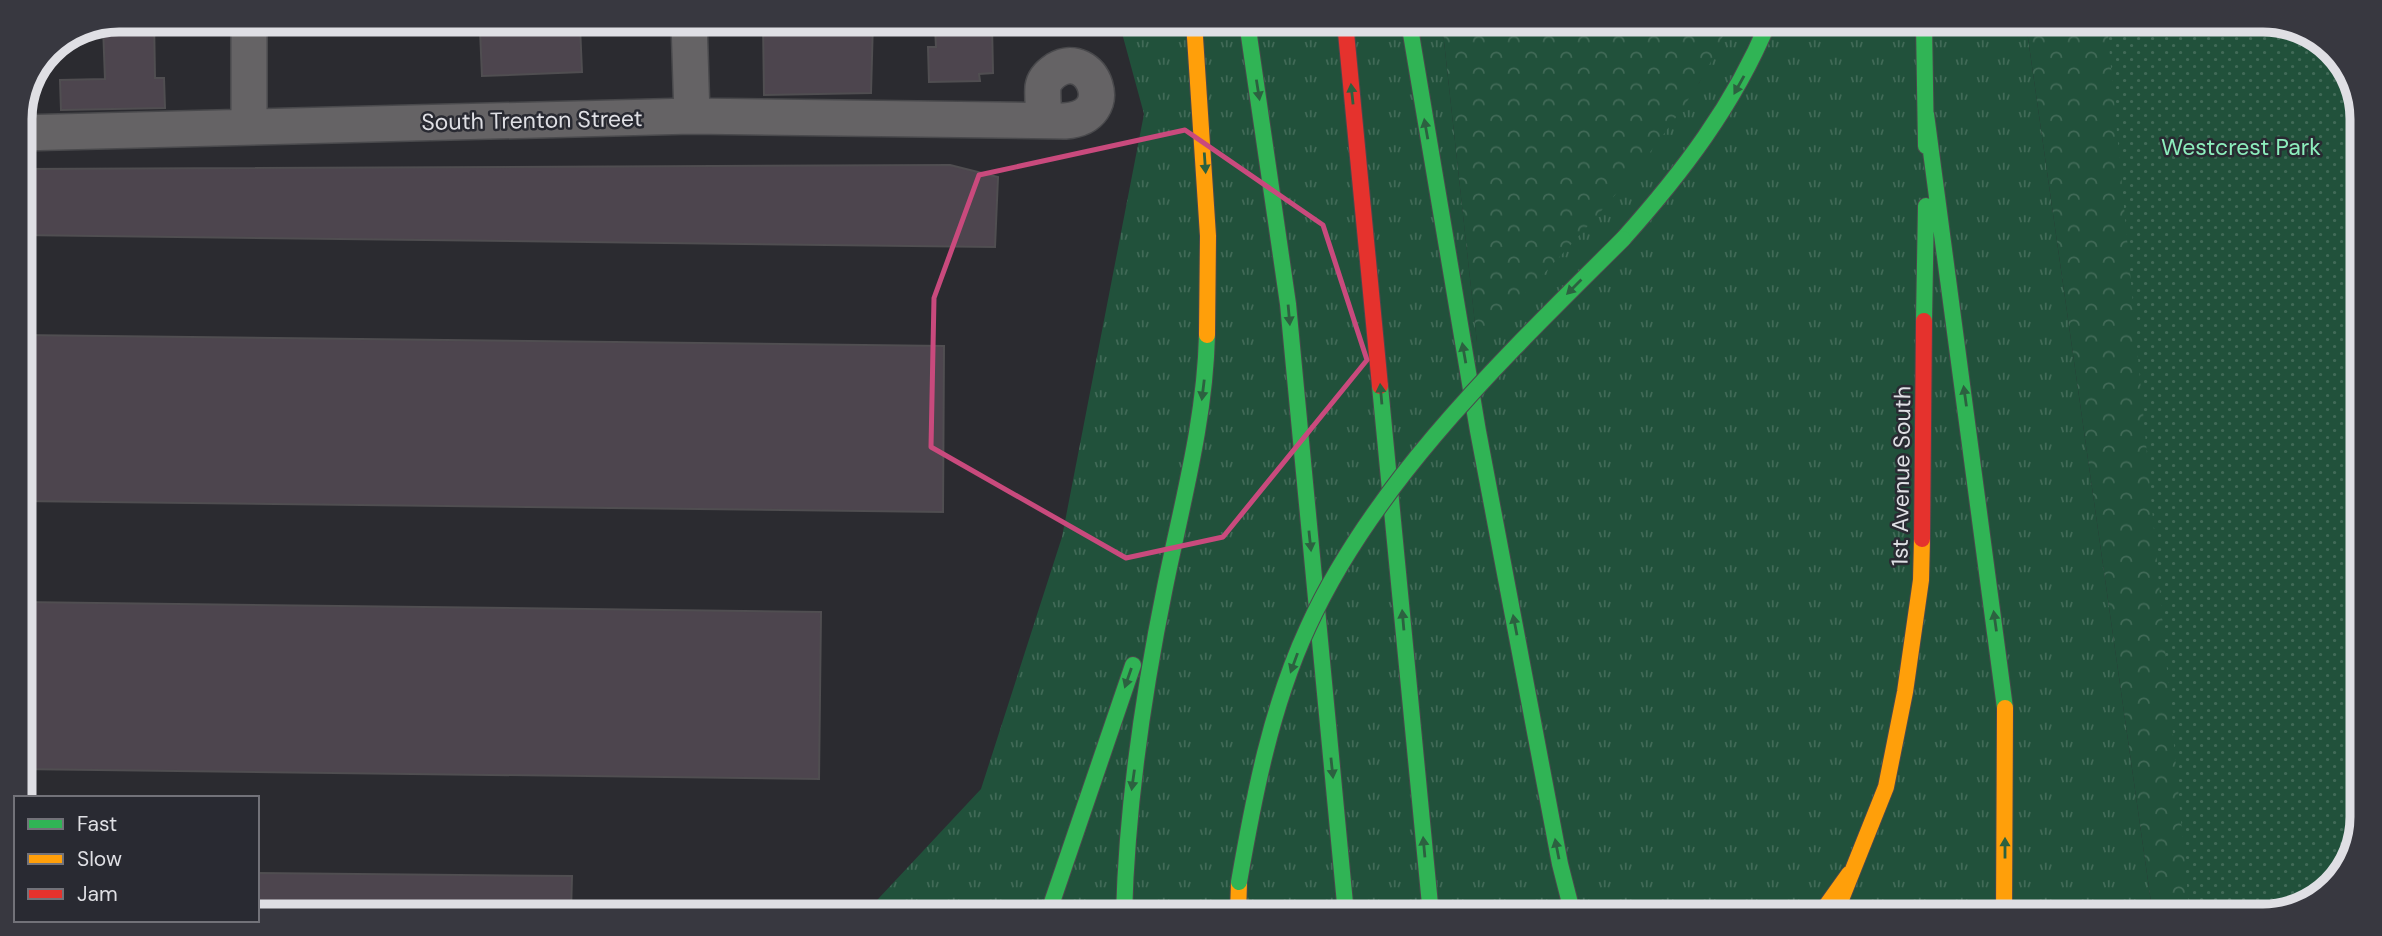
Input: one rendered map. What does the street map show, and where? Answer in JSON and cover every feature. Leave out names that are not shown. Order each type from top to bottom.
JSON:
[{"type":"main road","points":[[1124,904],[1124,842],[1137,752],[1174,544],[1195,450],[1204,379],[1210,230],[1195,32]]},
{"type":"main road","points":[[1248,32],[1288,304],[1345,904]]},
{"type":"main road","points":[[1346,32],[1430,904]]},
{"type":"main road","points":[[1411,32],[1478,431],[1560,863],[1570,904]]},
{"type":"main road","points":[[1239,904],[1253,796],[1276,711],[1309,624],[1367,522],[1432,437],[1674,184],[1718,122],[1758,50],[1765,32]]},
{"type":"main road","name":"1st Avenue South","points":[[1839,904],[1886,787],[1905,692],[1922,580],[1926,445],[1924,32]]},
{"type":"main road","points":[[1926,114],[2006,696],[2004,904]]},
{"type":"main road","points":[[1051,904],[1174,544]]},
{"type":"main road","points":[[1828,904],[1849,874]]},
{"type":"street","points":[[249,32],[249,127]]},
{"type":"street","points":[[689,32],[692,116]]},
{"type":"street","name":"South Trenton Street","points":[[32,133],[692,116],[1044,121]]},
{"type":"highlighted area","points":[[1185,130],[1323,225],[1367,360],[1223,537],[1126,558],[931,447],[934,298],[979,175]]},
{"type":"green space","points":[[1122,32],[1443,32],[1477,342],[1699,83],[1724,32],[2027,32],[2151,904],[873,904],[981,789],[1062,537],[1144,114]]},
{"type":"green space","points":[[1443,32],[1725,32],[1698,85],[1622,187],[1477,343]]},
{"type":"green space","name":"Westcrest Park","points":[[2027,32],[2275,32],[2312,46],[2325,57],[2339,75],[2349,102],[2350,829],[2339,861],[2325,879],[2297,898],[2275,904],[2151,904]]},
{"type":"green space","name":"Westcrest Park","points":[[2108,32],[2275,32],[2312,46],[2325,57],[2339,75],[2349,102],[2350,829],[2339,861],[2325,879],[2297,898],[2275,904],[2189,904]]},
{"type":"building","points":[[154,32],[155,78],[164,78],[165,108],[61,110],[60,80],[105,79],[103,33]]},
{"type":"building","points":[[480,32],[580,32],[582,72],[482,76]]},
{"type":"building","points":[[763,32],[873,32],[871,93],[764,95]]},
{"type":"building","points":[[935,32],[992,32],[993,73],[979,74],[980,81],[929,82],[928,47],[936,47]]},
{"type":"building","points":[[950,165],[998,177],[995,247],[32,235],[32,169]]},
{"type":"building","points":[[32,335],[944,346],[943,512],[32,501]]},
{"type":"building","points":[[32,602],[821,612],[819,779],[32,769]]},
{"type":"building","points":[[259,873],[572,876],[571,904],[259,904]]},
{"type":"traffic: fast","points":[[1248,32],[1288,304],[1345,904]]},
{"type":"traffic: fast","points":[[1411,32],[1478,431],[1560,864],[1570,904]]},
{"type":"traffic: fast","points":[[1623,239],[1666,189],[1705,137],[1739,82],[1764,32]]},
{"type":"traffic: fast","points":[[1924,32],[1926,146]]},
{"type":"traffic: fast","points":[[1926,114],[2005,708]]},
{"type":"traffic: fast","points":[[1924,321],[1926,206]]},
{"type":"traffic: fast","points":[[1239,882],[1265,752],[1284,688],[1308,627],[1336,572],[1407,469],[1448,420],[1623,239]]},
{"type":"traffic: fast","points":[[1124,904],[1132,790],[1143,709],[1192,462],[1202,399],[1207,335]]},
{"type":"traffic: fast","points":[[1380,386],[1430,904]]},
{"type":"traffic: fast","points":[[1051,904],[1133,665]]},
{"type":"traffic: slow","points":[[1195,32],[1208,236],[1207,335]]},
{"type":"traffic: slow","points":[[1839,904],[1886,787],[1905,692],[1921,580],[1922,539]]},
{"type":"traffic: slow","points":[[2004,904],[2005,708]]},
{"type":"traffic: slow","points":[[1828,904],[1849,874]]},
{"type":"traffic: slow","points":[[1238,904],[1239,882]]},
{"type":"traffic: jam","points":[[1346,32],[1380,386]]},
{"type":"traffic: jam","points":[[1922,539],[1924,321]]}]
